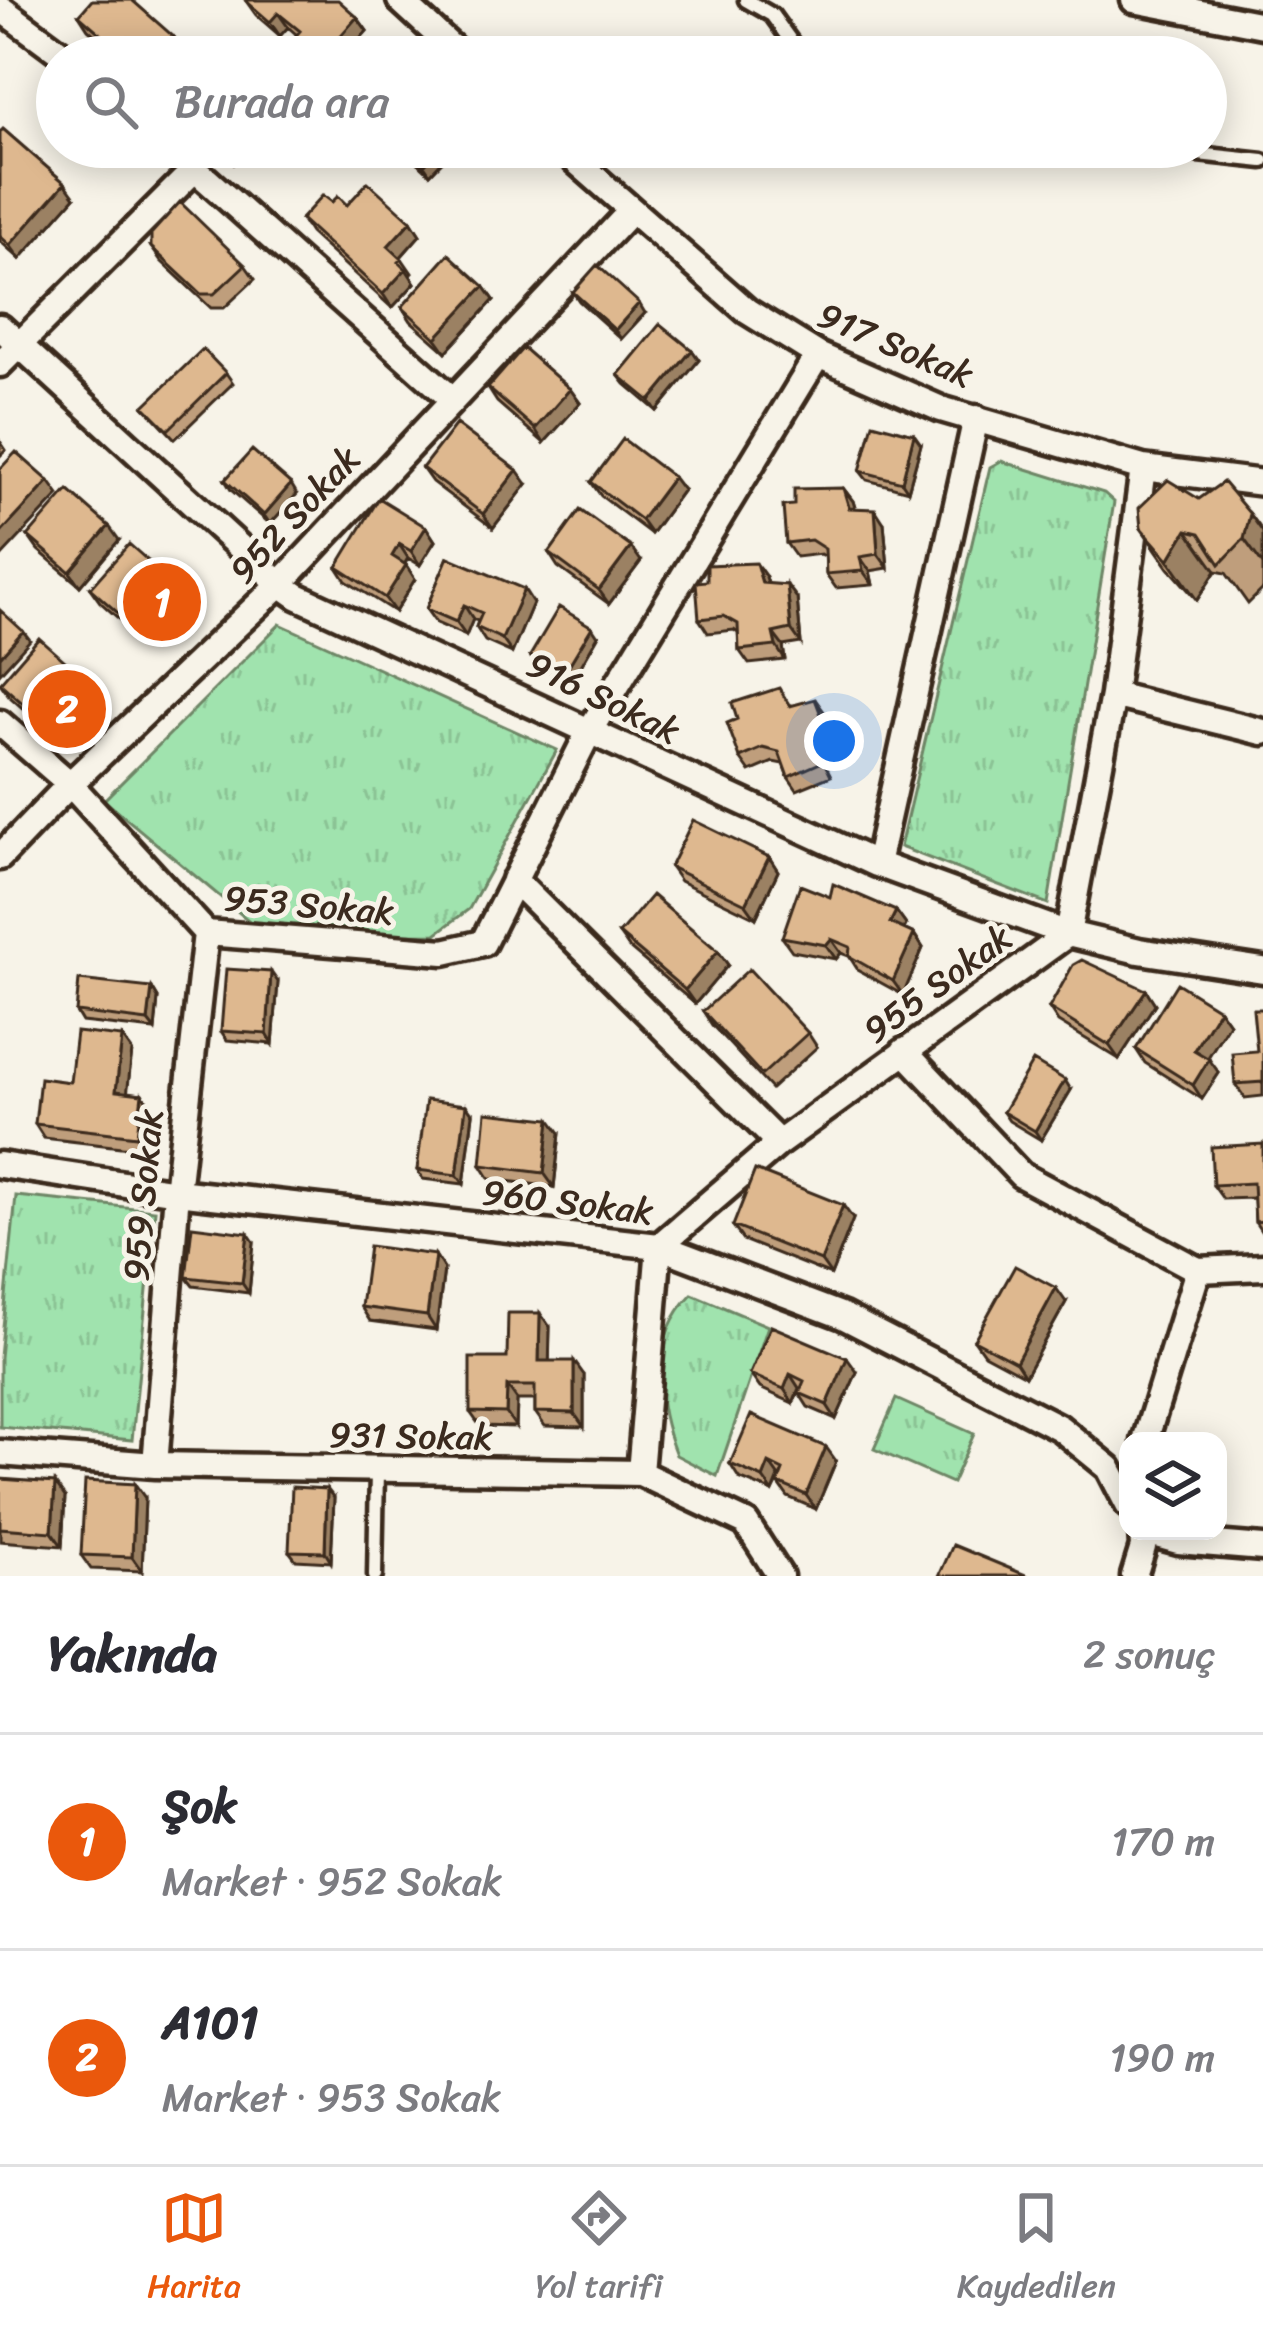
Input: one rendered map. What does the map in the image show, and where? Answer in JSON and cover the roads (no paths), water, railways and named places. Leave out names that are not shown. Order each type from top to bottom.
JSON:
[{"type":"street","points":[[400,0],[439,36]]},
{"type":"street","points":[[1134,0],[1263,25]]},
{"type":"street","points":[[0,8],[38,36]]},
{"type":"street","name":"917 Sokak","points":[[583,168],[747,310],[818,355],[941,409],[1143,468],[1263,482]]},
{"type":"street","points":[[0,364],[195,169],[451,398]]},
{"type":"street","name":"952 Sokak","points":[[0,857],[280,584],[631,211]]},
{"type":"street","name":"916 Sokak","points":[[0,327],[297,596],[877,864],[1068,934],[1139,951],[1263,970]]},
{"type":"street","points":[[779,1143],[514,880],[590,730],[818,355]]},
{"type":"street","points":[[877,864],[976,418]]},
{"type":"street","name":"955 Sokak","points":[[659,1246],[779,1143],[1068,934],[1113,695],[1143,468]]},
{"type":"street","points":[[1113,695],[1263,732]]},
{"type":"street","name":"953 Sokak","points":[[0,723],[70,784],[206,933],[445,952],[483,943],[514,880]]},
{"type":"street","name":"959 Sokak","points":[[155,1465],[177,1192],[206,933]]},
{"type":"street","points":[[904,1051],[1021,1175],[1198,1270],[1263,1267]]},
{"type":"street","name":"960 Sokak","points":[[0,1165],[177,1192],[659,1246],[843,1316],[1060,1428],[1108,1468],[1119,1488]]},
{"type":"street","points":[[640,1473],[659,1246]]},
{"type":"street","points":[[1148,1432],[1198,1270]]},
{"type":"street","name":"931 Sokak","points":[[0,1453],[155,1465],[640,1473],[746,1522],[780,1576]]},
{"type":"street","points":[[1134,1576],[1143,1540]]},
{"type":"street","points":[[1174,1540],[1263,1548]]},
{"type":"lane","points":[[746,0],[772,15],[787,36]]},
{"type":"lane","points":[[1227,157],[1263,161]]},
{"type":"lane","points":[[375,1576],[377,1471]]},
{"type":"place","name":"Şok","points":[[162,602]]},
{"type":"place","name":"A101","points":[[67,709]]}]
